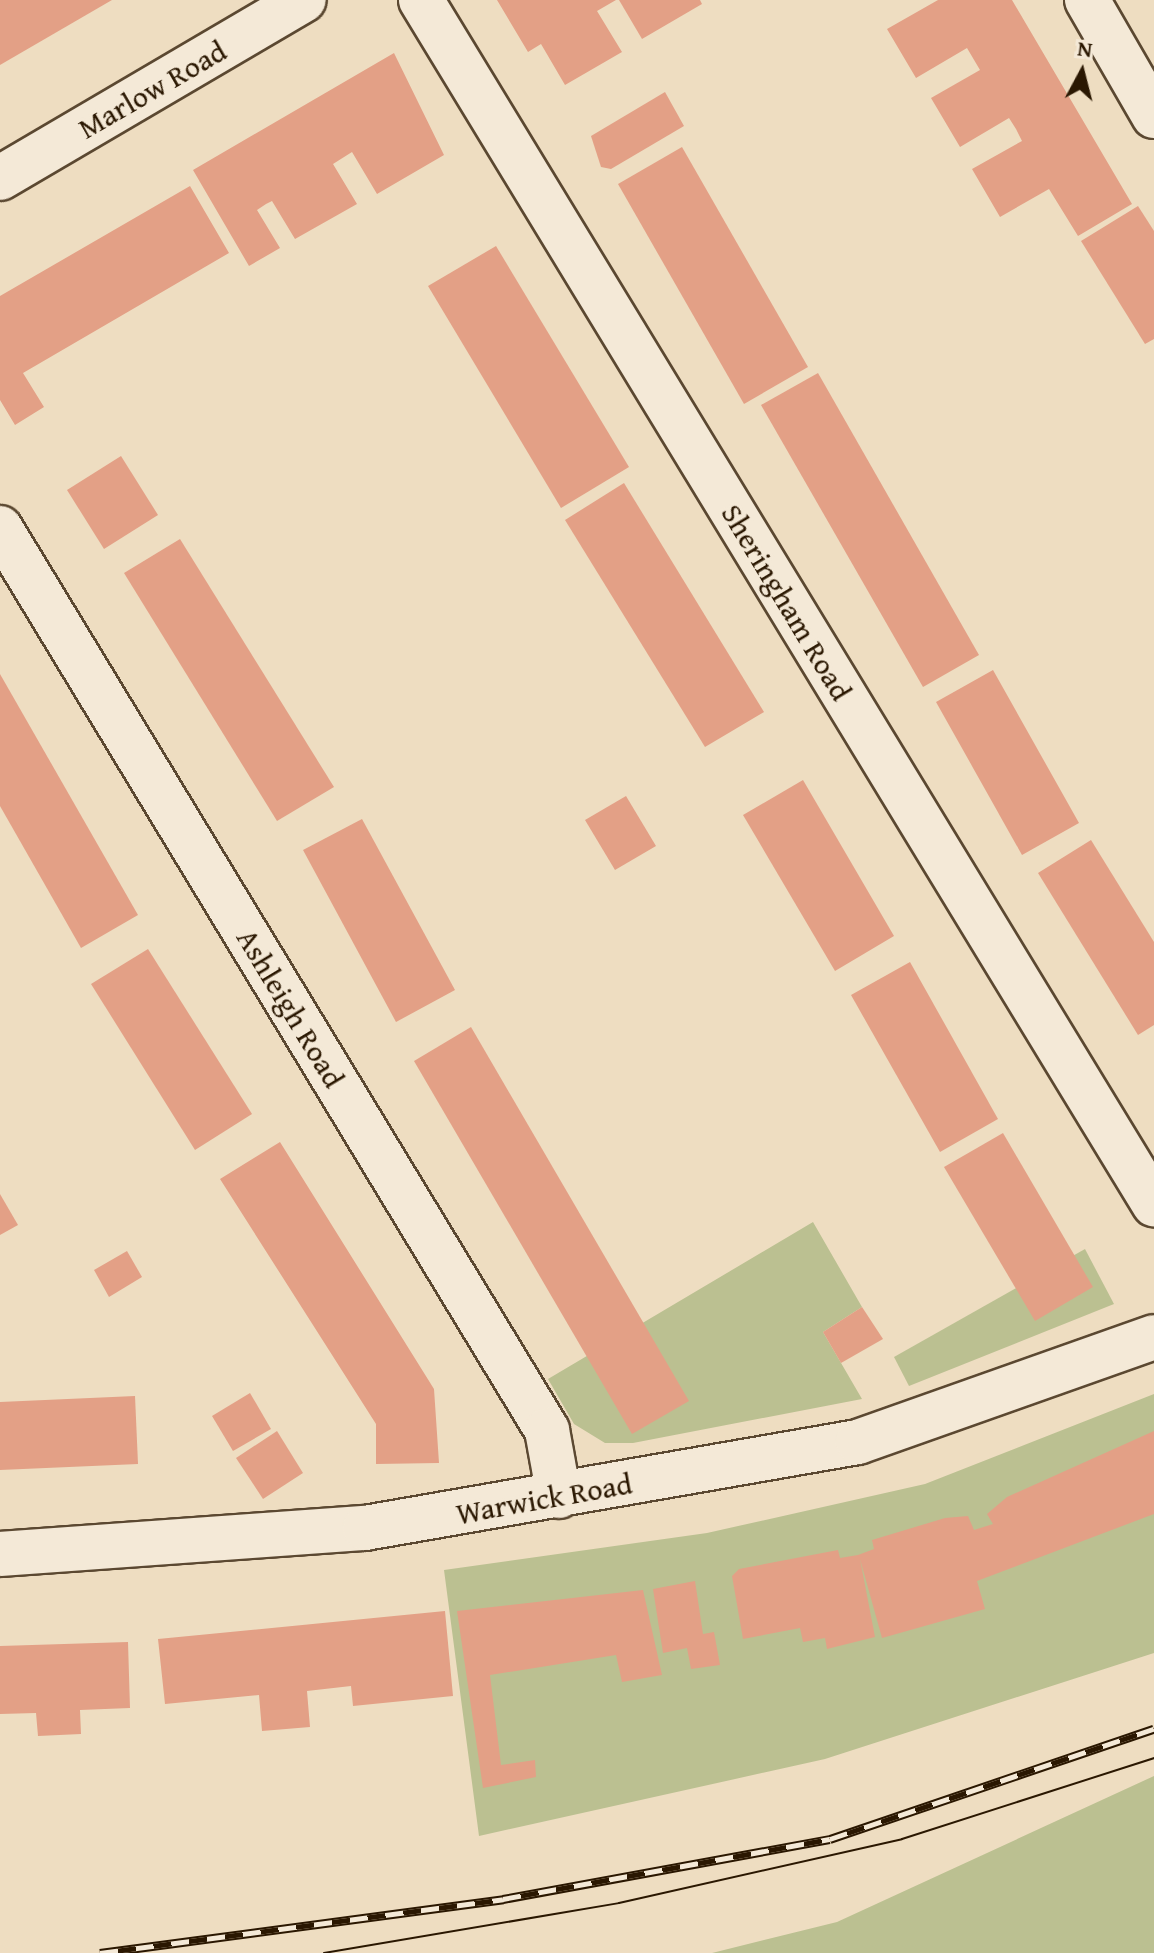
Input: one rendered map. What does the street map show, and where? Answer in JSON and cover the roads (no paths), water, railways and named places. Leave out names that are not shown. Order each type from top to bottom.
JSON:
[{"type":"street","name":"Marlow Road","points":[[0,178],[304,0]]},
{"type":"street","name":"Sheringham Road","points":[[421,0],[1154,1204]]},
{"type":"street","points":[[1087,0],[1154,116]]},
{"type":"street","name":"Ashleigh Road","points":[[0,528],[547,1430],[559,1496]]},
{"type":"street","name":"Warwick Road","points":[[0,1554],[365,1528],[858,1442],[1154,1337]]},
{"type":"tram line","points":[[324,1953],[619,1903],[902,1839],[1154,1758]]},
{"type":"railway","points":[[100,1953],[503,1899],[830,1839],[1154,1729]]}]
